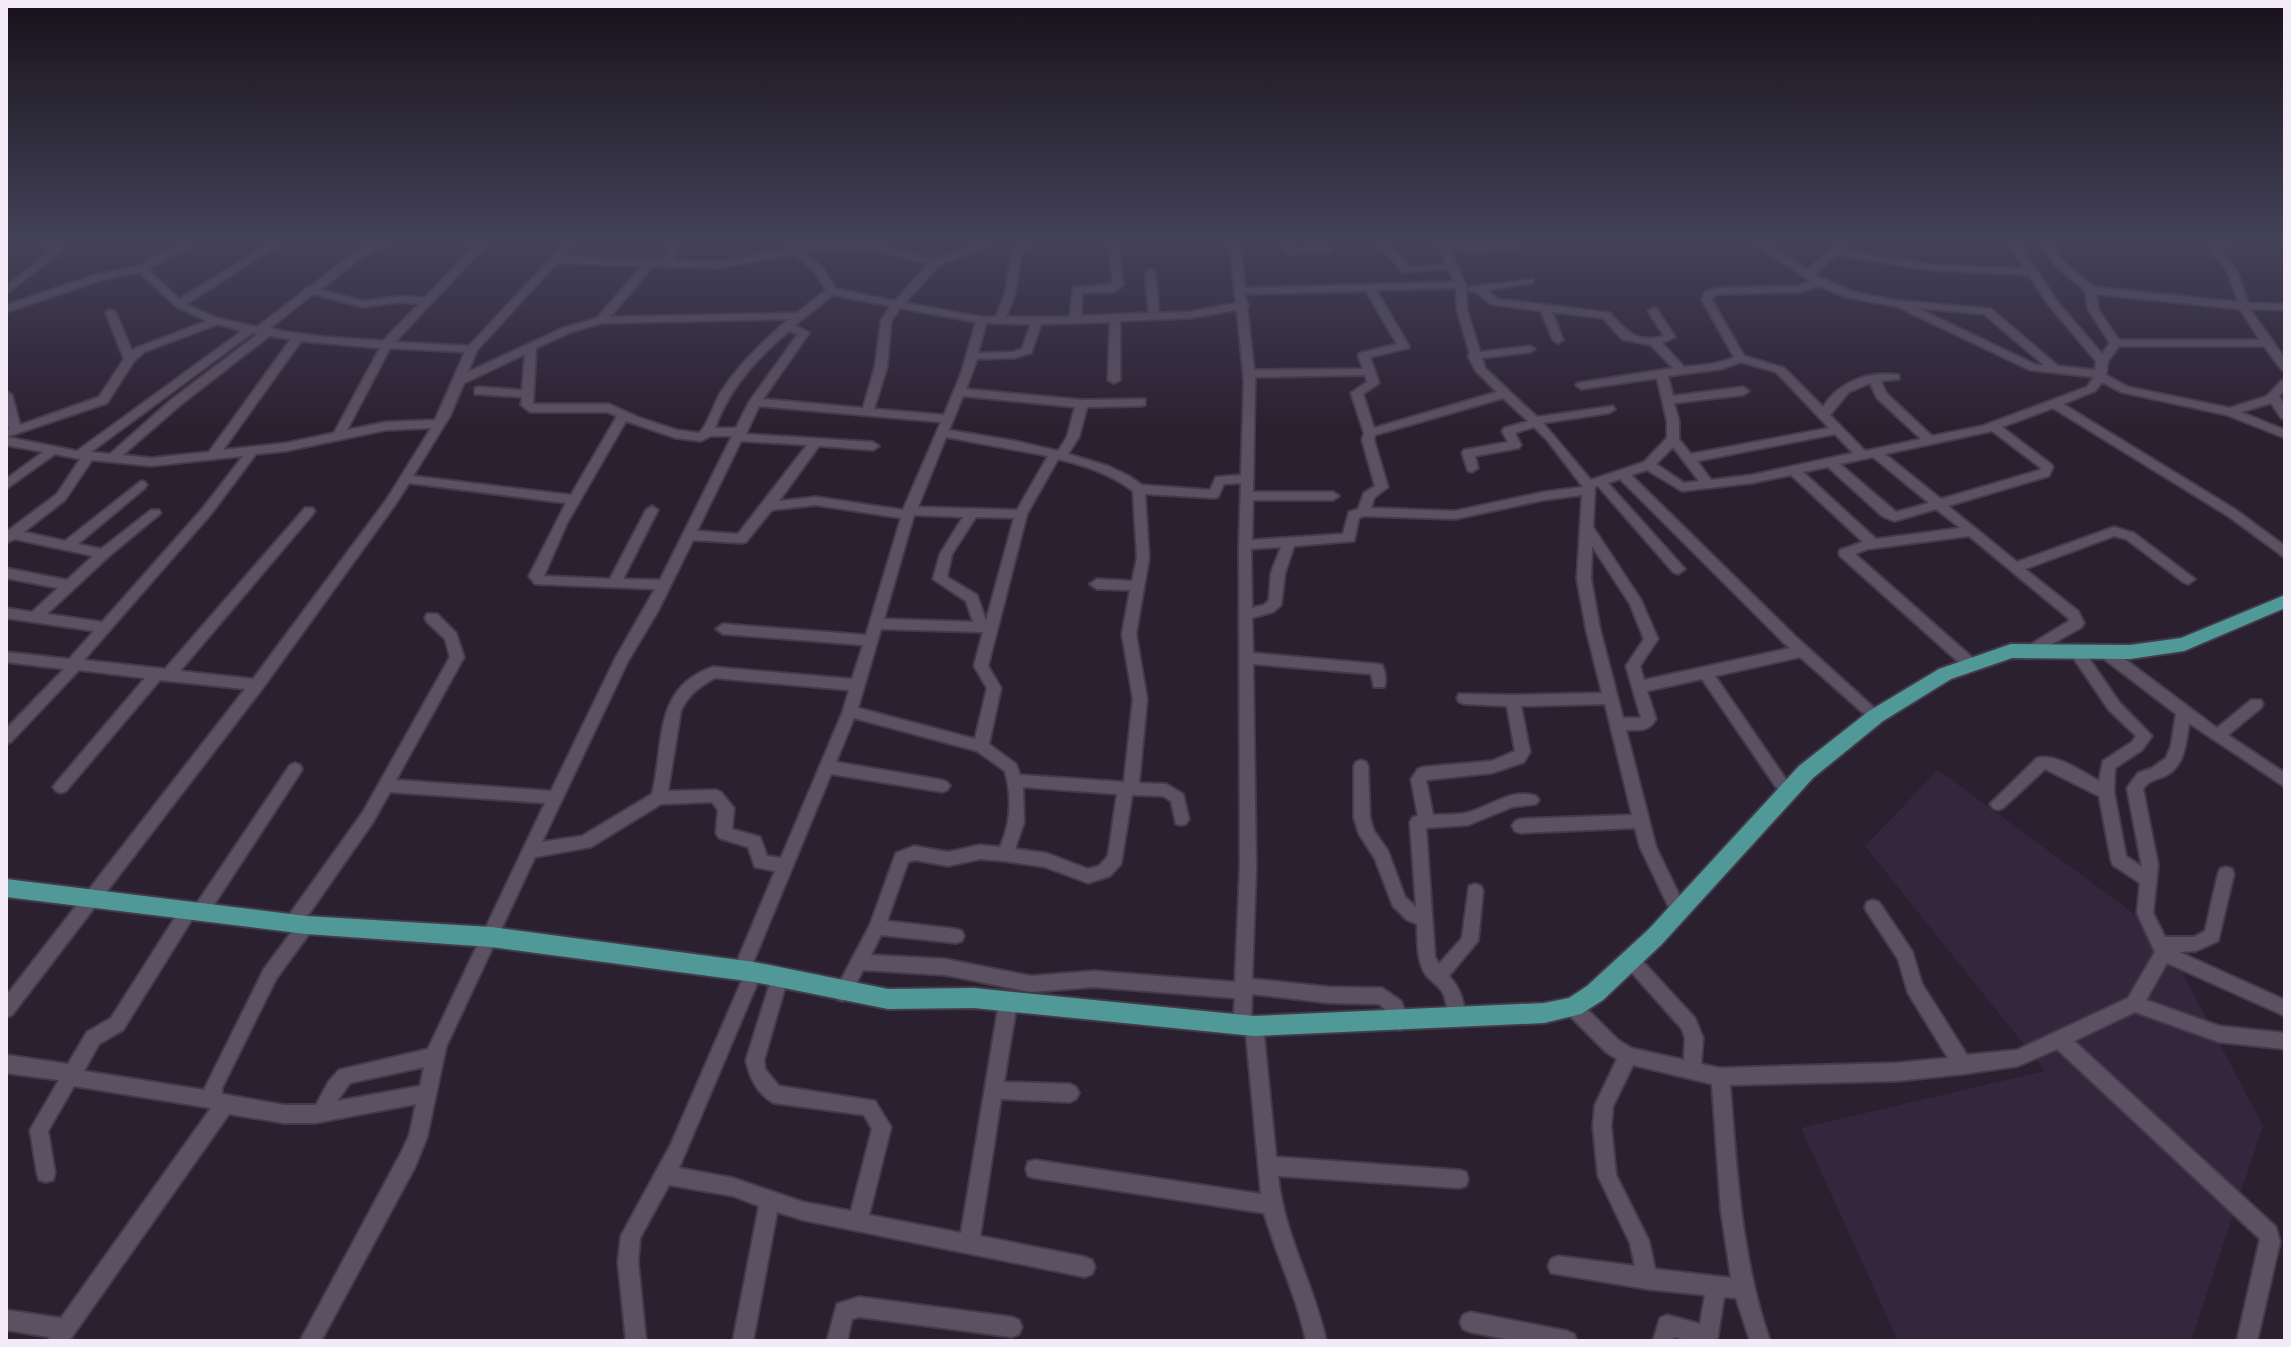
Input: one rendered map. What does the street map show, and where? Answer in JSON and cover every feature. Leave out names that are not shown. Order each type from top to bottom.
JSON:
[{"type":"main road","points":[[6,888],[299,924],[491,937],[747,971],[842,993],[888,999],[952,998],[1248,1026],[1400,1022],[1544,1013],[1573,1007],[1595,993],[1679,911],[1787,792],[1876,716],[1969,663],[2002,652],[2105,652],[2184,644],[2285,601]]},
{"type":"street","points":[[180,303],[220,320],[260,330],[387,344],[472,349]]},
{"type":"street","points":[[112,459],[293,303]]},
{"type":"street","points":[[340,433],[387,344],[427,303]]},
{"type":"street","points":[[6,1009],[257,685],[406,479],[439,424],[472,349],[515,303]]},
{"type":"street","points":[[601,320],[616,303]]},
{"type":"street","points":[[531,347],[530,408],[609,408],[622,417],[684,435],[703,437],[708,432],[716,408],[765,346],[816,303]]},
{"type":"street","points":[[883,303],[982,320],[1075,321],[1189,315],[1228,303]]},
{"type":"street","points":[[868,410],[881,367],[886,321],[899,303]]},
{"type":"street","points":[[1000,320],[1007,303]]},
{"type":"street","points":[[1075,321],[1076,303]]},
{"type":"street","points":[[1153,303],[1154,315]]},
{"type":"street","points":[[1243,303],[1249,374],[1245,545],[1248,1026],[1271,1205],[1284,1248],[1309,1307],[1316,1341]]},
{"type":"street","points":[[1364,512],[1368,496],[1382,487],[1357,393],[1372,386],[1364,355],[1404,346],[1378,303]]},
{"type":"street","points":[[1460,303],[1480,369],[1678,569]]},
{"type":"street","points":[[1501,303],[1606,315],[1627,338],[1655,342],[1670,337],[1653,311]]},
{"type":"street","points":[[1709,303],[1740,358]]},
{"type":"street","points":[[1895,303],[1987,311],[2055,369]]},
{"type":"street","points":[[2055,303],[2088,348],[2102,361]]},
{"type":"street","points":[[2092,303],[2116,343]]},
{"type":"street","points":[[2206,303],[2285,307]]},
{"type":"street","points":[[2243,303],[2285,367]]},
{"type":"street","points":[[1901,304],[2034,368],[2100,376],[2125,390],[2230,412],[2285,434]]},
{"type":"street","points":[[1545,308],[1558,340]]},
{"type":"street","points":[[111,313],[130,359]]},
{"type":"street","points":[[458,381],[567,330],[601,320],[799,316]]},
{"type":"street","points":[[1114,380],[1115,318]]},
{"type":"street","points":[[6,399],[11,433],[103,400],[130,359],[155,343],[220,320]]},
{"type":"street","points":[[636,1341],[628,1262],[631,1236],[664,1175],[747,971],[784,865],[850,711],[908,513],[974,356],[982,320]]},
{"type":"street","points":[[974,356],[1014,355],[1027,351],[1037,321]]},
{"type":"street","points":[[310,1341],[408,1160],[418,1137],[433,1056],[622,659],[664,585],[755,402],[804,333],[787,326]]},
{"type":"street","points":[[9,537],[61,497],[84,455],[260,330]]},
{"type":"street","points":[[215,452],[299,336]]},
{"type":"street","points":[[1655,342],[1679,368]]},
{"type":"street","points":[[1648,465],[1682,487],[1832,464],[1993,426],[2087,392],[2100,376],[2102,361],[2116,343]]},
{"type":"street","points":[[2116,343],[2267,343]]},
{"type":"street","points":[[1474,356],[1530,349]]},
{"type":"street","points":[[1582,385],[1662,374],[1679,368],[1710,368],[1740,358],[1780,370],[1838,430],[1942,505],[2073,615],[2077,623],[2033,650]]},
{"type":"street","points":[[1249,374],[1369,372]]},
{"type":"street","points":[[1662,374],[1673,421],[1673,439],[1708,484]]},
{"type":"street","points":[[1824,415],[1845,386],[1874,378],[1895,377]]},
{"type":"street","points":[[1874,378],[1881,395],[1929,440]]},
{"type":"street","points":[[2285,383],[2276,389],[2274,398],[2285,415]]},
{"type":"street","points":[[479,391],[529,394]]},
{"type":"street","points":[[1667,400],[1743,391]]},
{"type":"street","points":[[958,392],[1082,404],[1141,402]]},
{"type":"street","points":[[1370,433],[1503,394]]},
{"type":"street","points":[[2230,412],[2274,398]]},
{"type":"street","points":[[755,402],[829,411],[868,410],[944,426],[1058,455],[1130,478],[1139,489],[1143,558],[1129,634],[1140,699],[1129,788],[1115,859],[1104,871],[1088,876],[1046,860],[1004,854],[980,852],[948,859],[906,854],[899,863],[877,927],[842,993]]},
{"type":"street","points":[[981,746],[994,695],[992,681],[981,666],[986,627],[1021,514],[1073,437],[1082,404]]},
{"type":"street","points":[[2055,404],[2232,513],[2285,553]]},
{"type":"street","points":[[1472,468],[1468,453],[1515,445],[1508,431],[1535,422],[1609,409]]},
{"type":"street","points":[[622,417],[575,500],[536,579],[664,585]]},
{"type":"street","points":[[6,441],[84,455],[151,462],[315,442],[340,433],[386,426],[439,424]]},
{"type":"street","points":[[1832,464],[1886,513],[1895,517],[2045,473],[2047,467],[1993,426]]},
{"type":"street","points":[[1688,459],[1838,430]]},
{"type":"street","points":[[708,432],[873,446]]},
{"type":"street","points":[[1245,545],[1349,538],[1353,515],[1364,512],[1455,515],[1593,486],[1648,465],[1673,439]]},
{"type":"street","points":[[689,535],[741,539],[816,442]]},
{"type":"street","points":[[6,738],[74,665],[101,627],[207,511],[254,449]]},
{"type":"street","points":[[6,485],[53,450]]},
{"type":"street","points":[[1794,471],[1873,544]]},
{"type":"street","points":[[1622,473],[1802,651],[1876,716]]},
{"type":"street","points":[[406,479],[575,500]]},
{"type":"street","points":[[1139,489],[1214,494],[1220,480],[1246,479]]},
{"type":"street","points":[[67,546],[141,485]]},
{"type":"street","points":[[1593,486],[1586,526],[1584,579],[1641,821],[1654,864],[1679,911]]},
{"type":"street","points":[[1246,496],[1333,496]]},
{"type":"street","points":[[768,506],[816,501],[908,513],[1021,514]]},
{"type":"street","points":[[614,583],[652,510]]},
{"type":"street","points":[[61,787],[309,511]]},
{"type":"street","points":[[35,617],[103,554],[155,513]]},
{"type":"street","points":[[972,513],[946,554],[940,579],[972,598],[986,627]]},
{"type":"street","points":[[1586,526],[1636,603],[1651,639],[1633,666],[1647,723],[1617,724]]},
{"type":"street","points":[[1969,663],[1845,555],[1847,551],[1873,544],[1973,531]]},
{"type":"street","points":[[2016,567],[2114,531],[2130,536],[2188,579]]},
{"type":"street","points":[[9,537],[103,554]]},
{"type":"street","points":[[1247,614],[1268,609],[1276,602],[1278,573],[1290,541]]},
{"type":"street","points":[[6,573],[68,585]]},
{"type":"street","points":[[1097,584],[1138,586]]},
{"type":"street","points":[[6,613],[101,627]]},
{"type":"street","points":[[219,1102],[213,1087],[270,974],[368,817],[457,657],[451,637],[432,618]]},
{"type":"street","points":[[874,624],[986,627]]},
{"type":"street","points":[[723,629],[869,640]]},
{"type":"street","points":[[1639,687],[1802,651]]},
{"type":"street","points":[[2077,652],[2114,706],[2145,736],[2137,746],[2108,765],[2106,792],[2119,860],[2148,880]]},
{"type":"street","points":[[2105,652],[2183,712],[2285,781]]},
{"type":"street","points":[[6,657],[257,685]]},
{"type":"street","points":[[1248,658],[1377,669],[1379,683]]},
{"type":"street","points":[[659,798],[666,773],[672,709],[692,681],[713,672],[856,685]]},
{"type":"street","points":[[1706,674],[1787,792]]},
{"type":"street","points":[[1464,698],[1513,701],[1610,698]]},
{"type":"street","points":[[1426,818],[1418,779],[1423,773],[1492,767],[1519,758],[1523,752],[1513,701]]},
{"type":"street","points":[[2217,736],[2256,704]]},
{"type":"street","points":[[850,711],[981,746],[1011,768],[1019,808],[1004,854]]},
{"type":"street","points":[[2183,712],[2175,761],[2165,772],[2143,777],[2135,788],[2150,865],[2145,913],[2164,949],[2285,1008]]},
{"type":"street","points":[[1998,804],[2042,762],[2057,766],[2106,792]]},
{"type":"street","points":[[1361,766],[1362,818],[1367,834],[1382,856],[1399,901],[1413,915],[1424,920]]},
{"type":"street","points":[[827,767],[942,786]]},
{"type":"street","points":[[46,1173],[39,1130],[93,1038],[117,1024],[295,769]]},
{"type":"street","points":[[1014,780],[1173,792],[1178,798],[1181,819]]},
{"type":"street","points":[[384,785],[556,798]]},
{"type":"street","points":[[531,851],[585,842],[659,798],[716,796],[726,808],[724,833],[754,842],[761,862],[784,865]]},
{"type":"street","points":[[1456,1019],[1452,991],[1438,977],[1427,957],[1418,822],[1426,818],[1468,819],[1511,801],[1531,800]]},
{"type":"street","points":[[1520,826],[1641,821]]},
{"type":"street","points":[[2164,949],[2196,944],[2212,936],[2226,874]]},
{"type":"street","points":[[1438,977],[1470,941],[1475,891]]},
{"type":"street","points":[[1873,907],[1906,956],[1914,987],[1963,1065]]},
{"type":"street","points":[[877,927],[956,936]]},
{"type":"street","points":[[1573,1007],[1612,1046],[1628,1056],[1720,1077],[1897,1072],[2018,1058],[2134,1004],[2164,949]]},
{"type":"street","points":[[1631,960],[1689,1024],[1694,1038],[1692,1070]]},
{"type":"street","points":[[859,962],[945,967],[1031,984],[1094,979],[1382,996],[1395,1007],[1400,1022]]},
{"type":"street","points":[[780,977],[755,1060],[757,1073],[774,1094],[869,1107],[882,1127],[858,1222]]},
{"type":"street","points":[[969,1244],[1008,1003]]},
{"type":"street","points":[[2134,1004],[2219,1034],[2285,1041]]},
{"type":"street","points":[[2059,1039],[2269,1234],[2247,1341]]},
{"type":"street","points":[[321,1113],[335,1087],[345,1076],[433,1056]]},
{"type":"street","points":[[1628,1056],[1604,1105],[1602,1126],[1607,1176],[1639,1241],[1647,1279]]},
{"type":"street","points":[[6,1064],[284,1114],[321,1113],[427,1093]]},
{"type":"street","points":[[1720,1077],[1737,1266],[1760,1341]]},
{"type":"street","points":[[993,1090],[1070,1093]]},
{"type":"street","points":[[6,1320],[61,1335],[219,1102]]},
{"type":"street","points":[[1268,1166],[1459,1179]]},
{"type":"street","points":[[1035,1169],[1271,1205]]},
{"type":"street","points":[[664,1175],[733,1187],[770,1200],[858,1222],[1085,1267]]},
{"type":"street","points":[[743,1341],[770,1200]]},
{"type":"street","points":[[1558,1266],[1742,1288]]},
{"type":"street","points":[[1663,1341],[1667,1325],[1708,1338],[1716,1287]]},
{"type":"street","points":[[837,1341],[844,1311],[859,1307],[1012,1327]]},
{"type":"street","points":[[1470,1322],[1567,1341]]},
{"type":"shaded area","points":[[1938,770],[2162,934],[2263,1126],[2191,1341],[1898,1341],[1801,1128],[2045,1071],[1865,846]]}]
